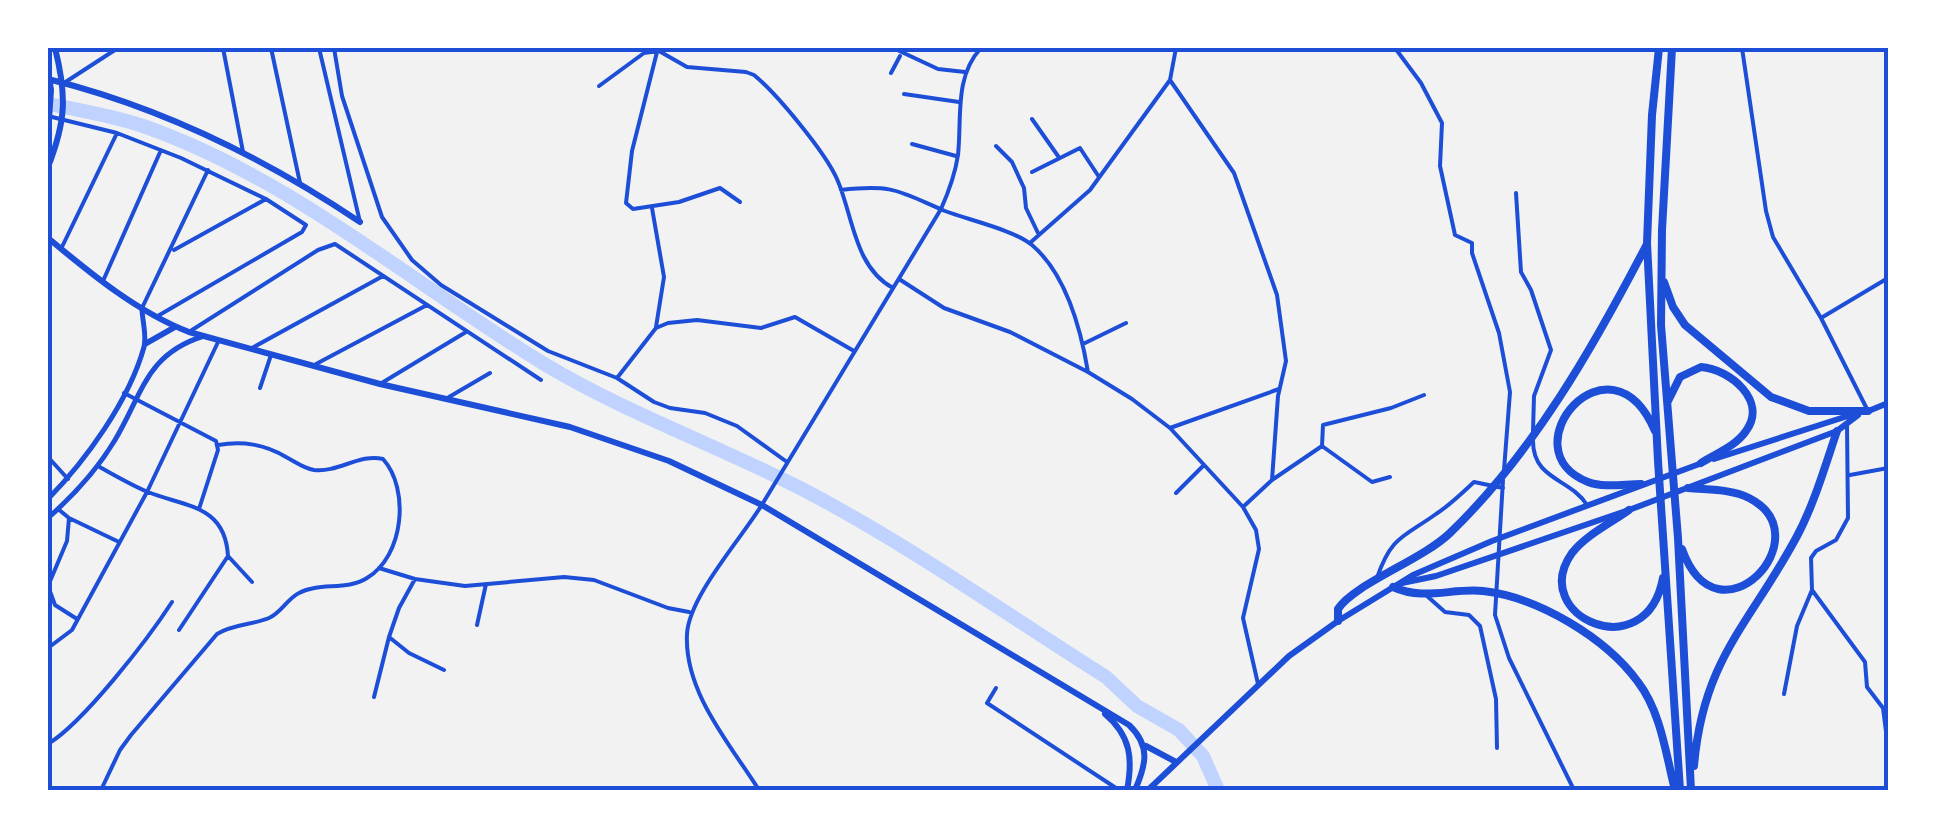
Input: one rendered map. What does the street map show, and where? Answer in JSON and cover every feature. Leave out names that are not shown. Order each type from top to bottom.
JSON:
[{"type":"highway","points":[[1659,48],[1652,116],[1648,244],[1678,790]]},
{"type":"highway","points":[[1672,48],[1660,270],[1692,790]]},
{"type":"highway","points":[[1338,621],[1340,604],[1418,558],[1449,534],[1484,496],[1547,413],[1600,333],[1648,244]]},
{"type":"highway","points":[[1660,270],[1672,306],[1685,325],[1763,392],[1809,411],[1863,413]]},
{"type":"highway","points":[[1667,405],[1680,378],[1701,367],[1724,373],[1747,394],[1752,414],[1746,431],[1701,463]]},
{"type":"highway","points":[[1641,484],[1604,485],[1576,476],[1558,449],[1557,430],[1581,397],[1610,390],[1624,393],[1639,404],[1658,436]]},
{"type":"highway","points":[[1692,790],[1702,708],[1716,669],[1798,535],[1837,431]]},
{"type":"highway","points":[[1678,538],[1694,574],[1720,588],[1733,589],[1753,581],[1767,567],[1773,552],[1771,521],[1754,500],[1737,493],[1688,488]]},
{"type":"highway","points":[[1629,510],[1579,546],[1569,558],[1564,590],[1570,605],[1594,625],[1626,626],[1651,606],[1661,589],[1666,564]]},
{"type":"highway","points":[[1397,585],[1414,595],[1473,591],[1512,597],[1582,628],[1639,682],[1658,722],[1678,790]]},
{"type":"main road","points":[[48,167],[63,117],[65,94],[54,48]]},
{"type":"main road","points":[[48,70],[52,90],[48,134]]},
{"type":"main road","points":[[49,79],[168,116],[300,183],[360,222]]},
{"type":"main road","points":[[48,238],[142,308],[189,332],[380,384],[570,426],[618,441],[762,505],[1129,725],[1145,746],[1176,762]]},
{"type":"main road","points":[[145,344],[176,326]]},
{"type":"main road","points":[[1397,585],[1436,576],[1629,510],[1837,431],[1863,413],[1888,403]]},
{"type":"main road","points":[[1148,790],[1258,684],[1338,621],[1397,585],[1492,541],[1641,484],[1844,415],[1863,413]]},
{"type":"main road","points":[[1093,703],[1127,741],[1131,769],[1127,790]]},
{"type":"main road","points":[[1135,790],[1143,771],[1145,746]]},
{"type":"street","points":[[64,83],[118,48]]},
{"type":"street","points":[[223,48],[243,152]]},
{"type":"street","points":[[271,48],[300,183]]},
{"type":"street","points":[[319,48],[360,222]]},
{"type":"street","points":[[334,48],[342,96],[382,216],[412,260],[441,285],[548,350],[617,378],[654,402],[705,413],[737,426],[785,465]]},
{"type":"street","points":[[893,48],[938,68],[965,72]]},
{"type":"street","points":[[759,790],[697,689],[686,636],[689,612],[762,505],[941,209],[952,186],[958,157],[965,72],[981,48]]},
{"type":"street","points":[[1030,243],[1100,177],[1170,80],[1176,48]]},
{"type":"street","points":[[1395,48],[1421,83],[1442,122],[1440,166],[1449,217],[1455,235],[1472,243],[1499,332],[1510,392],[1496,614],[1509,658],[1574,790]]},
{"type":"street","points":[[1742,48],[1773,237],[1821,318],[1863,413]]},
{"type":"street","points":[[598,86],[644,54],[658,49]]},
{"type":"street","points":[[658,49],[687,66],[754,76],[836,176],[864,257],[874,272],[894,288]]},
{"type":"street","points":[[658,49],[632,151],[624,195],[628,208],[652,208],[720,188],[740,202]]},
{"type":"street","points":[[891,74],[902,54]]},
{"type":"street","points":[[1170,80],[1234,173],[1277,296],[1286,361],[1279,389],[1272,480]]},
{"type":"street","points":[[904,94],[960,102]]},
{"type":"street","points":[[50,114],[162,150],[266,199],[306,224],[302,232],[156,317]]},
{"type":"street","points":[[1032,119],[1058,158]]},
{"type":"street","points":[[61,249],[117,134]]},
{"type":"street","points":[[912,144],[958,157]]},
{"type":"street","points":[[996,146],[1012,162],[1039,235]]},
{"type":"street","points":[[1032,172],[1080,148],[1100,177]]},
{"type":"street","points":[[103,280],[162,150]]},
{"type":"street","points":[[48,499],[96,442],[123,392],[145,344],[142,308],[208,170]]},
{"type":"street","points":[[841,190],[878,186],[908,193],[1030,243],[1067,298],[1088,372]]},
{"type":"street","points":[[1516,192],[1521,272],[1532,290],[1551,350],[1534,396],[1532,448],[1541,470],[1574,489],[1588,505]]},
{"type":"street","points":[[172,251],[266,199]]},
{"type":"street","points":[[617,378],[656,328],[664,277],[652,208]]},
{"type":"street","points":[[189,332],[329,244],[342,247],[541,380]]},
{"type":"street","points":[[250,349],[384,276]]},
{"type":"street","points":[[1821,318],[1888,278]]},
{"type":"street","points":[[899,279],[944,308],[1010,332],[1088,372],[1170,428],[1244,507],[1256,530],[1259,548],[1243,618],[1258,684]]},
{"type":"street","points":[[313,366],[426,305]]},
{"type":"street","points":[[656,328],[679,320],[762,328],[794,317],[855,352]]},
{"type":"street","points":[[1083,344],[1126,323]]},
{"type":"street","points":[[380,384],[466,332]]},
{"type":"street","points":[[48,518],[98,466],[147,376],[170,350],[205,336]]},
{"type":"street","points":[[48,648],[65,638],[148,492],[219,340]]},
{"type":"street","points":[[260,388],[271,355]]},
{"type":"street","points":[[445,399],[490,373]]},
{"type":"street","points":[[1170,428],[1279,389]]},
{"type":"street","points":[[123,392],[211,437],[218,445]]},
{"type":"street","points":[[1322,446],[1323,424],[1424,396]]},
{"type":"street","points":[[1784,694],[1797,626],[1812,590],[1811,558],[1836,540],[1846,525],[1850,475],[1847,425]]},
{"type":"street","points":[[101,790],[131,735],[217,634],[272,617],[297,594],[363,581],[379,568],[391,548],[400,510],[398,490],[378,456],[328,470],[312,470],[258,444],[218,445]]},
{"type":"street","points":[[199,508],[218,445]]},
{"type":"street","points":[[1244,507],[1272,480],[1322,446]]},
{"type":"street","points":[[1322,446],[1372,482],[1390,477]]},
{"type":"street","points":[[48,457],[68,479]]},
{"type":"street","points":[[1176,493],[1204,465]]},
{"type":"street","points":[[98,466],[148,492],[199,508],[214,518],[223,532],[228,556],[252,582]]},
{"type":"street","points":[[1850,475],[1888,468]]},
{"type":"street","points":[[1376,581],[1383,562],[1402,534],[1438,514],[1474,482],[1503,488]]},
{"type":"street","points":[[58,509],[68,518],[119,542]]},
{"type":"street","points":[[68,518],[67,541],[48,586],[55,605],[76,619]]},
{"type":"street","points":[[179,630],[228,556]]},
{"type":"street","points":[[379,568],[446,584],[564,577],[594,580],[689,612]]},
{"type":"street","points":[[374,697],[399,608],[415,579]]},
{"type":"street","points":[[477,625],[486,584]]},
{"type":"street","points":[[1812,590],[1865,662],[1866,687],[1883,708],[1888,747]]},
{"type":"street","points":[[1428,596],[1445,612],[1469,616],[1480,626],[1496,699],[1497,748]]},
{"type":"street","points":[[48,744],[99,695],[172,602]]},
{"type":"street","points":[[389,638],[444,670]]},
{"type":"street","points":[[996,688],[988,703],[1119,790]]},
{"type":"waterway","points":[[48,104],[143,126],[249,174],[350,235],[546,365],[609,399],[804,490],[881,534],[1106,677],[1137,706],[1179,730],[1203,756],[1218,790]]}]
